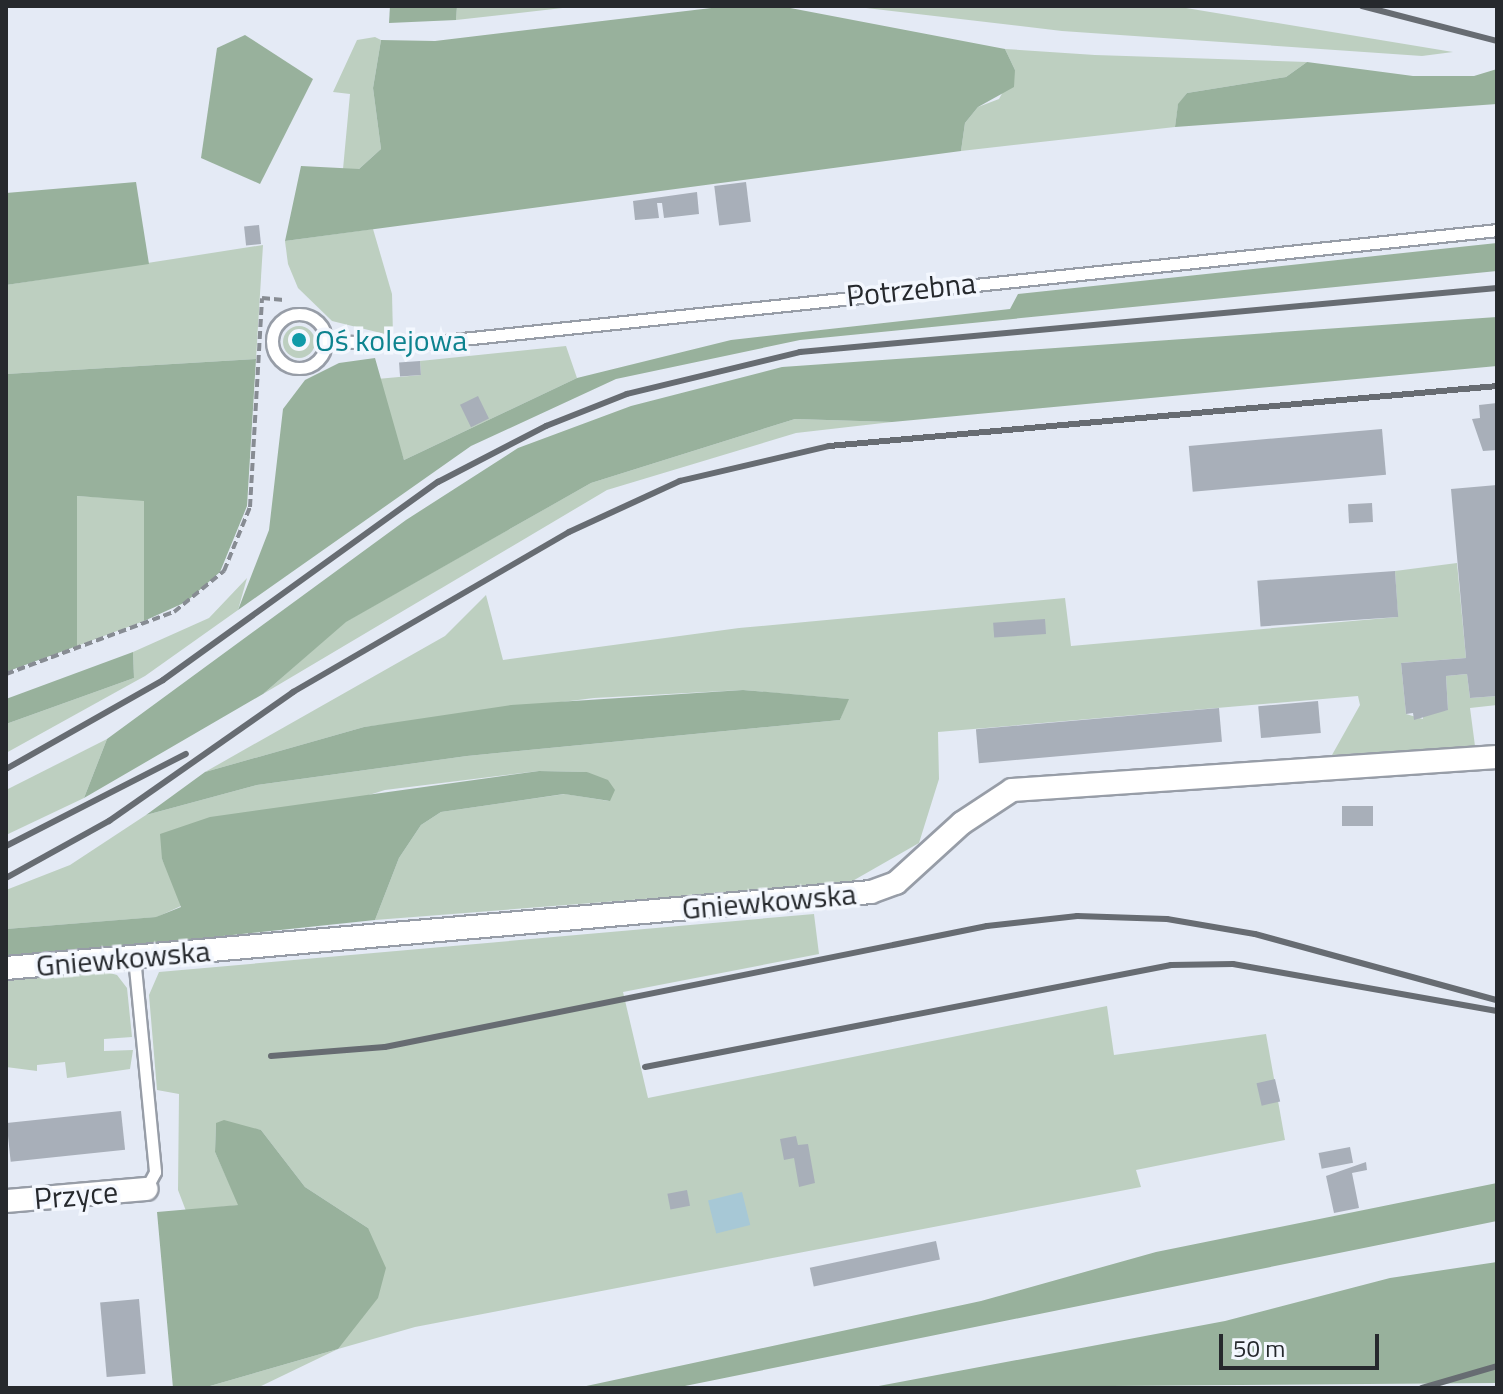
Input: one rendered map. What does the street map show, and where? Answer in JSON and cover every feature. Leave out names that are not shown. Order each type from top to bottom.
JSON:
[{"type":"street","name":"Gniewkowska","points":[[6,968],[871,892],[896,883],[962,823],[1012,790],[1497,757]]},
{"type":"street","name":"Przyce","points":[[6,1201],[146,1189]]},
{"type":"lane","name":"Potrzebna","points":[[326,341],[415,344],[1497,230]]},
{"type":"lane","points":[[301,314],[322,326],[326,341],[315,363],[299,368],[282,363],[272,339],[285,317],[301,314]]},
{"type":"lane","points":[[134,957],[155,1168],[146,1189]]},
{"type":"path","points":[[6,674],[174,612],[224,571],[250,507],[262,298],[284,300]]},
{"type":"green space","points":[[390,6],[457,6],[456,20],[389,23]]},
{"type":"green space","points":[[457,6],[580,6],[456,20]]},
{"type":"green space","points":[[728,6],[785,7],[1005,49],[1015,70],[1014,87],[978,107],[965,123],[961,151],[285,241],[301,166],[359,169],[381,149],[373,88],[381,40],[435,41]]},
{"type":"green space","points":[[849,6],[1174,6],[1453,52],[1422,56],[1062,31]]},
{"type":"green space","points":[[245,35],[313,79],[260,184],[201,158],[217,48]]},
{"type":"green space","points":[[375,37],[381,40],[373,88],[381,149],[359,169],[343,169],[350,94],[333,92],[357,40]]},
{"type":"green space","points":[[1005,49],[1307,62],[1286,77],[1187,93],[1178,105],[1175,127],[961,151],[965,123],[978,107],[999,99],[1015,70]]},
{"type":"green space","points":[[1307,62],[1413,76],[1474,76],[1497,69],[1497,104],[1175,127],[1178,104],[1187,93],[1286,77]]},
{"type":"green space","points":[[136,182],[149,264],[6,285],[6,193]]},
{"type":"green space","points":[[373,229],[392,294],[393,336],[332,321],[298,288],[288,264],[285,241]]},
{"type":"green space","points":[[1497,243],[1497,271],[800,340],[616,379],[471,446],[238,610],[269,530],[283,409],[305,380],[339,363],[375,358],[404,460],[577,378],[731,340],[1010,309],[1018,294]]},
{"type":"green space","points":[[263,245],[256,359],[6,374],[6,285]]},
{"type":"green space","points":[[1497,317],[1497,366],[892,422],[795,419],[591,483],[346,622],[263,694],[84,798],[107,739],[406,520],[518,448],[631,406],[782,367]]},
{"type":"green space","points":[[299,326],[310,331],[315,342],[310,353],[299,358],[288,353],[283,342],[288,331]]},
{"type":"green space","points":[[566,346],[577,378],[404,460],[377,379],[421,375],[420,361]]},
{"type":"green space","points":[[256,359],[247,506],[220,572],[186,602],[144,621],[144,501],[77,496],[77,646],[6,672],[6,374]]},
{"type":"green space","points":[[795,419],[892,422],[796,433],[607,490],[263,694],[345,622],[591,483]]},
{"type":"green space","points":[[76,496],[144,500],[144,621],[77,646]]},
{"type":"green space","points":[[1457,563],[1466,658],[1401,663],[1406,714],[1423,719],[1423,712],[1448,710],[1446,676],[1467,674],[1470,698],[1497,696],[1497,705],[1470,708],[1475,746],[1332,755],[1360,705],[1358,696],[938,732],[939,779],[919,843],[849,883],[375,920],[399,858],[421,825],[441,812],[565,794],[609,801],[587,772],[539,771],[385,790],[162,859],[182,899],[181,906],[157,917],[6,929],[6,890],[70,865],[146,815],[257,785],[467,756],[840,720],[848,699],[743,690],[594,698],[364,727],[205,772],[445,636],[486,595],[503,660],[739,628],[1065,598],[1071,646],[1398,617],[1395,571]]},
{"type":"green space","points":[[247,578],[238,610],[145,676],[6,753],[6,724],[134,678],[133,652],[209,618]]},
{"type":"green space","points":[[133,652],[134,678],[6,724],[6,699]]},
{"type":"green space","points":[[743,690],[849,699],[840,720],[467,756],[257,785],[146,815],[205,772],[364,727],[511,705]]},
{"type":"green space","points":[[107,739],[84,798],[6,835],[6,790]]},
{"type":"green space","points":[[539,771],[587,772],[608,780],[615,790],[610,801],[564,794],[441,812],[421,825],[399,858],[375,920],[6,959],[6,929],[156,917],[181,907],[162,859],[160,834],[210,817]]},
{"type":"green space","points":[[814,914],[819,954],[623,992],[648,1098],[1107,1006],[1114,1055],[1266,1034],[1285,1140],[1136,1170],[1141,1187],[415,1327],[338,1349],[368,1228],[305,1187],[261,1130],[216,1123],[215,1152],[239,1205],[186,1211],[178,1190],[179,1094],[157,1090],[149,995],[159,972]]},
{"type":"green space","points":[[99,970],[117,975],[127,988],[132,1037],[104,1039],[104,1051],[133,1050],[130,1069],[67,1078],[65,1062],[37,1065],[37,1071],[6,1067],[6,978]]},
{"type":"green space","points":[[224,1120],[261,1130],[305,1187],[368,1228],[386,1268],[378,1298],[338,1349],[203,1388],[173,1388],[157,1212],[238,1205],[215,1152],[216,1123]]},
{"type":"green space","points":[[1497,1183],[1497,1221],[675,1388],[577,1388],[981,1301],[1156,1252]]},
{"type":"green space","points":[[1497,1262],[1497,1383],[868,1388],[1225,1321],[1390,1278]]},
{"type":"green space","points":[[338,1349],[257,1388],[203,1388]]},
{"type":"water","points":[[742,1192],[750,1225],[716,1233],[708,1200]]},
{"type":"building","points":[[746,182],[751,222],[719,226],[714,186]]},
{"type":"building","points":[[697,192],[699,214],[664,218],[662,203],[657,203],[659,218],[635,220],[633,201]]},
{"type":"building","points":[[259,225],[261,244],[246,245],[244,227]]},
{"type":"building","points":[[420,361],[421,375],[400,376],[399,362]]},
{"type":"building","points":[[478,396],[489,418],[471,427],[460,405]]},
{"type":"building","points":[[1497,403],[1497,450],[1483,451],[1472,419],[1480,418],[1479,405]]},
{"type":"building","points":[[1382,429],[1386,475],[1193,492],[1189,446]]},
{"type":"building","points":[[1497,485],[1497,696],[1470,698],[1467,674],[1446,676],[1448,710],[1414,720],[1413,713],[1406,714],[1401,663],[1466,658],[1451,489]]},
{"type":"building","points":[[1372,503],[1373,522],[1349,523],[1348,504]]},
{"type":"building","points":[[1395,571],[1398,617],[1261,627],[1257,581]]},
{"type":"building","points":[[1045,619],[1046,634],[994,638],[993,623]]},
{"type":"building","points":[[1318,701],[1321,733],[1261,738],[1258,706]]},
{"type":"building","points":[[1219,708],[1222,742],[979,763],[976,729]]},
{"type":"building","points":[[1342,806],[1373,806],[1373,826],[1342,826]]},
{"type":"building","points":[[1275,1079],[1280,1101],[1262,1106],[1256,1083]]},
{"type":"building","points":[[121,1111],[125,1150],[11,1162],[7,1123]]},
{"type":"building","points":[[796,1136],[798,1145],[808,1144],[815,1183],[799,1187],[794,1158],[784,1160],[780,1139]]},
{"type":"building","points":[[1350,1147],[1353,1163],[1322,1169],[1319,1153]]},
{"type":"building","points":[[1366,1162],[1367,1170],[1352,1173],[1359,1208],[1334,1213],[1326,1176]]},
{"type":"building","points":[[687,1190],[690,1206],[670,1210],[667,1194]]},
{"type":"building","points":[[936,1241],[940,1260],[814,1286],[810,1268]]},
{"type":"building","points":[[139,1299],[146,1374],[107,1377],[100,1302]]},
{"type":"railway","points":[[1362,6],[1497,41]]},
{"type":"railway","points":[[6,769],[163,680],[438,482],[546,426],[627,394],[800,352],[1497,288]]},
{"type":"railway","points":[[6,878],[109,821],[293,692],[569,532],[680,481],[829,446],[1497,386]]},
{"type":"railway","points":[[6,846],[186,754]]},
{"type":"railway","points":[[271,1056],[385,1047],[987,926],[1077,916],[1167,919],[1255,934],[1497,1000]]},
{"type":"railway","points":[[645,1067],[1171,965],[1233,964],[1497,1011]]},
{"type":"railway","points":[[1422,1388],[1497,1366]]},
{"type":"place","name":"Oś kolejowa","points":[[299,340]]}]
